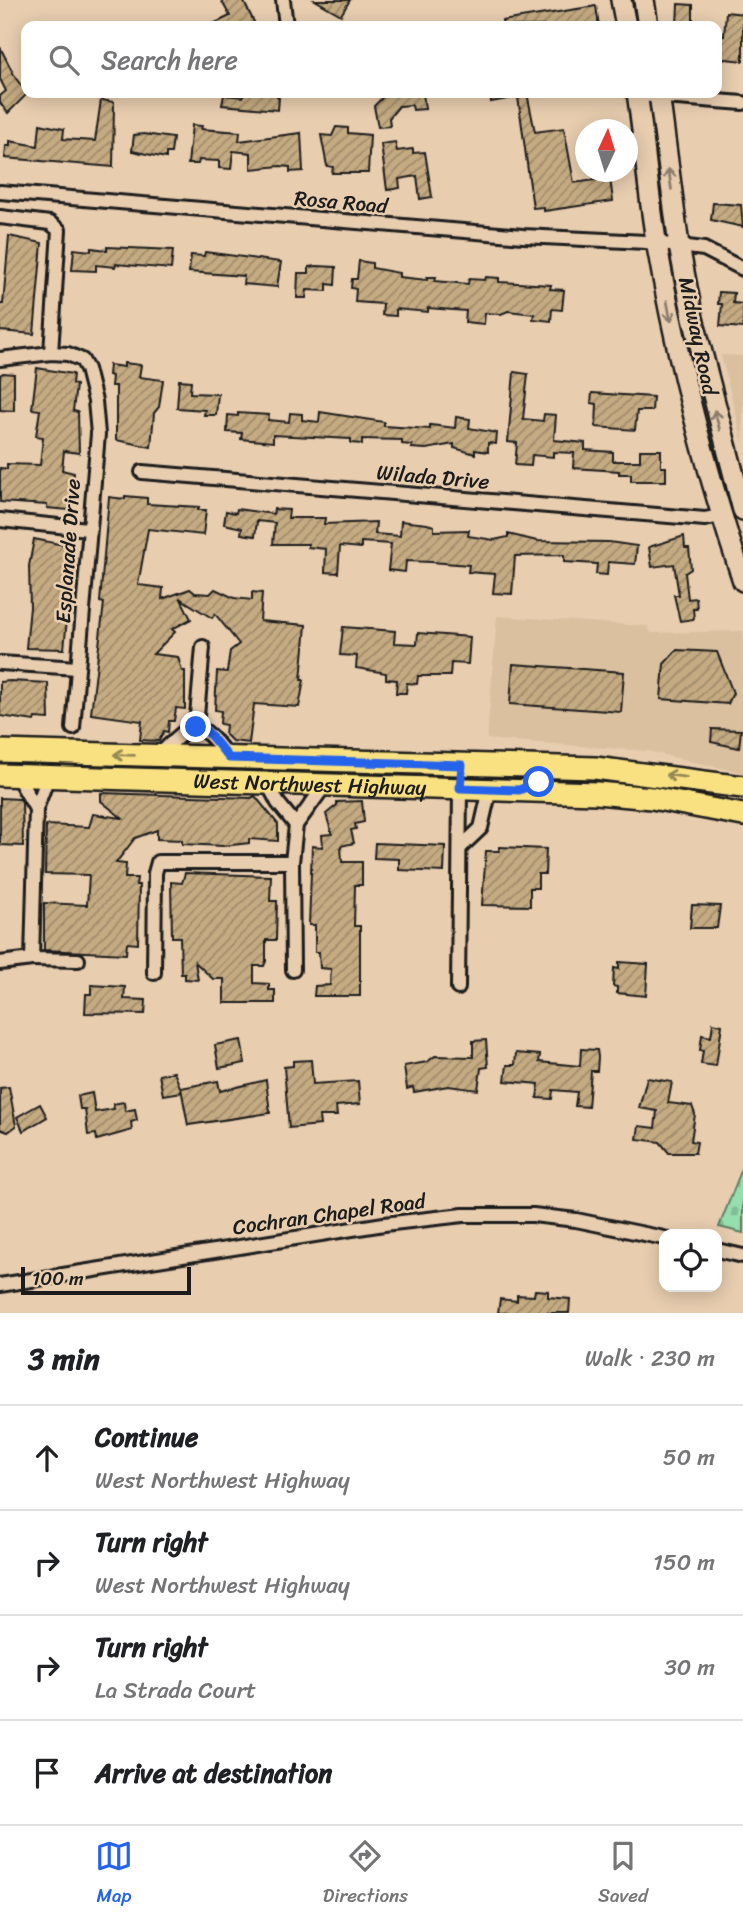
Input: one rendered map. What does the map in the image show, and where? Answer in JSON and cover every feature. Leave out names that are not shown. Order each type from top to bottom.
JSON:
[{"type":"main road","points":[[621,0],[625,21]]},
{"type":"main road","points":[[644,0],[647,21]]},
{"type":"main road","name":"Midway Road","points":[[638,98],[656,243],[684,385],[721,516],[743,581]]},
{"type":"main road","name":"Midway Road","points":[[660,98],[679,246],[706,375],[743,510]]},
{"type":"main road","points":[[721,516],[743,510]]},
{"type":"main road","name":"West Northwest Highway","points":[[0,751],[595,768],[743,787]]},
{"type":"main road","points":[[460,788],[462,765]]},
{"type":"main road","points":[[519,790],[539,782],[588,779],[595,768]]},
{"type":"main road","name":"West Northwest Highway","points":[[9,775],[519,790],[652,798],[743,815]]},
{"type":"street","points":[[283,0],[285,21]]},
{"type":"street","points":[[696,98],[743,103]]},
{"type":"street","name":"Rosa Road","points":[[0,192],[523,236],[656,243],[715,253],[743,269]]},
{"type":"street","points":[[0,217],[50,223],[59,230],[51,353],[0,359]]},
{"type":"street","name":"Esplanade Drive","points":[[51,353],[74,355],[82,360],[97,409],[98,434],[73,728]]},
{"type":"street","name":"Wilada Drive","points":[[142,472],[705,519],[721,516]]},
{"type":"street","points":[[0,520],[88,529]]},
{"type":"street","points":[[196,727],[203,647]]},
{"type":"street","points":[[0,663],[78,668]]},
{"type":"street","points":[[158,756],[186,729],[196,727],[206,730],[229,758]]},
{"type":"street","points":[[9,775],[36,809]]},
{"type":"street","points":[[32,959],[36,809],[48,777]]},
{"type":"street","points":[[268,784],[278,803],[296,825]]},
{"type":"street","points":[[293,970],[292,862],[296,825],[325,785]]},
{"type":"street","points":[[458,988],[460,788]]},
{"type":"street","points":[[461,847],[481,828],[491,789]]},
{"type":"street","points":[[154,973],[155,873],[158,862],[292,862]]},
{"type":"street","points":[[0,963],[32,959],[78,960]]},
{"type":"street","name":"Cochran Chapel Road","points":[[0,1285],[384,1224],[463,1215],[514,1214],[576,1220],[659,1237]]},
{"type":"street","points":[[722,1251],[743,1256]]},
{"type":"shaded area","points":[[721,355],[743,356],[743,442]]},
{"type":"shaded area","points":[[497,616],[647,626],[651,633],[743,631],[743,773],[647,751],[487,739]]},
{"type":"green space","points":[[743,1166],[743,1233],[719,1227]]},
{"type":"building","points":[[221,0],[243,0],[254,21],[220,21],[230,16]]},
{"type":"building","points":[[315,0],[350,0],[341,15]]},
{"type":"building","points":[[678,4],[693,5],[693,21],[677,21]]},
{"type":"building","points":[[596,6],[598,21],[502,21]]},
{"type":"building","points":[[726,12],[743,14],[743,61],[722,59]]},
{"type":"building","points":[[0,47],[21,86],[23,98],[8,113],[0,103],[0,96],[6,91],[0,79]]},
{"type":"building","points":[[223,98],[279,98],[278,110],[222,105]]},
{"type":"building","points":[[382,98],[424,98],[425,109],[413,110],[412,105],[399,106],[389,118],[390,126],[378,127],[374,106]]},
{"type":"building","points":[[491,98],[513,98],[491,102]]},
{"type":"building","points":[[518,98],[528,98],[535,132],[564,128],[574,183],[611,182],[613,201],[544,211],[544,207],[533,208]]},
{"type":"building","points":[[101,100],[114,102],[113,167],[5,158],[6,146],[10,146],[10,141],[38,146],[40,124],[64,129],[63,139],[95,141]]},
{"type":"building","points":[[192,125],[202,126],[201,129],[240,132],[239,141],[301,133],[303,171],[290,172],[290,167],[280,166],[251,169],[251,153],[233,151],[231,169],[219,168],[219,161],[199,160],[198,164],[188,164]]},
{"type":"building","points":[[336,127],[348,128],[348,133],[370,135],[368,173],[332,173],[333,167],[327,166],[321,135],[332,136]]},
{"type":"building","points":[[134,135],[173,138],[171,153],[166,153],[166,158],[132,151]]},
{"type":"building","points":[[395,142],[397,151],[413,149],[413,153],[425,152],[432,197],[420,199],[417,176],[399,179],[400,188],[387,190],[381,144]]},
{"type":"building","points":[[713,203],[741,205],[743,227],[711,220]]},
{"type":"building","points":[[9,236],[42,243],[34,334],[0,331],[0,304],[3,304]]},
{"type":"building","points":[[107,247],[173,250],[171,269],[116,264],[115,267],[96,265],[96,271],[72,270],[74,249],[91,251],[91,248],[107,250]]},
{"type":"building","points":[[205,252],[281,262],[277,287],[243,284],[244,276],[189,272],[191,255],[204,256]]},
{"type":"building","points":[[359,261],[372,263],[372,268],[399,273],[399,277],[427,280],[427,277],[436,277],[435,281],[468,284],[469,279],[485,280],[486,277],[499,278],[499,282],[551,285],[550,289],[564,290],[562,310],[552,309],[551,321],[533,319],[534,314],[508,311],[501,314],[485,313],[484,324],[465,322],[466,311],[396,309],[396,316],[382,315],[383,304],[355,302],[356,289],[351,288],[352,279],[357,279]]},
{"type":"building","points":[[309,267],[336,267],[335,285],[327,284],[327,291],[307,290],[306,298],[297,298],[298,273],[309,273]]},
{"type":"building","points":[[719,292],[734,293],[733,303],[743,304],[743,328],[720,326],[722,304],[718,304]]},
{"type":"building","points":[[124,363],[141,365],[139,377],[163,380],[159,407],[154,413],[151,447],[116,440],[116,386],[111,386],[109,365],[124,367]]},
{"type":"building","points":[[37,368],[73,374],[72,384],[76,385],[73,411],[78,412],[79,453],[64,451],[62,470],[74,473],[69,510],[47,508],[47,505],[0,502],[0,468],[7,469],[7,464],[40,465],[43,437],[36,436],[40,410],[32,409]]},
{"type":"building","points":[[514,372],[528,374],[523,419],[543,421],[544,414],[556,415],[554,440],[585,443],[585,450],[613,452],[613,461],[640,461],[640,450],[661,450],[661,467],[666,467],[666,481],[631,481],[631,474],[619,474],[619,471],[573,468],[574,453],[553,452],[553,457],[532,455],[531,466],[515,465],[517,443],[508,442]]},
{"type":"building","points":[[14,374],[14,411],[0,410],[0,375]]},
{"type":"building","points":[[179,380],[191,381],[190,393],[218,394],[216,415],[204,415],[205,410],[177,408]]},
{"type":"building","points":[[592,393],[653,397],[652,411],[637,411],[635,430],[596,427],[597,404],[591,403]]},
{"type":"building","points":[[320,412],[384,422],[384,426],[430,429],[430,425],[455,428],[456,417],[470,419],[469,428],[497,433],[496,444],[488,443],[488,452],[475,450],[475,454],[454,448],[454,444],[426,449],[411,448],[412,445],[402,444],[402,440],[362,439],[362,444],[351,443],[351,439],[273,435],[273,442],[241,439],[242,433],[227,432],[228,415],[269,415],[268,420],[289,422],[290,413],[302,414],[302,420],[319,422]]},
{"type":"building","points":[[125,496],[147,498],[147,504],[199,507],[198,510],[206,510],[203,535],[148,529],[138,585],[163,588],[162,599],[190,589],[195,593],[210,594],[215,589],[234,598],[252,600],[252,592],[262,593],[260,621],[306,625],[301,680],[304,680],[299,707],[254,704],[249,743],[232,741],[225,734],[226,725],[220,724],[221,711],[215,710],[217,671],[227,672],[230,651],[239,644],[215,614],[212,618],[181,599],[191,619],[172,629],[175,632],[153,654],[178,657],[182,671],[185,671],[185,709],[176,708],[174,721],[169,721],[168,732],[164,731],[159,741],[140,740],[142,721],[91,714],[104,603],[100,602],[109,497],[125,499]]},
{"type":"building","points":[[237,509],[273,514],[274,509],[289,510],[288,518],[325,518],[324,524],[376,522],[375,534],[400,536],[401,521],[434,526],[434,531],[469,530],[468,536],[494,540],[508,537],[508,534],[537,541],[609,542],[637,546],[635,564],[608,562],[607,575],[596,574],[597,564],[564,562],[564,555],[515,556],[512,594],[493,593],[495,574],[468,572],[469,565],[406,561],[405,572],[388,570],[391,544],[361,542],[361,548],[340,546],[338,573],[325,572],[326,549],[308,547],[308,544],[273,544],[275,523],[257,521],[255,536],[241,534],[242,528],[224,524],[226,511],[236,513]]},
{"type":"building","points":[[684,536],[685,548],[689,548],[691,569],[685,573],[688,599],[696,598],[697,609],[693,609],[694,619],[680,621],[674,595],[679,595],[674,564],[652,567],[649,547]]},
{"type":"building","points":[[34,539],[74,547],[64,649],[26,648],[30,607],[29,566]]},
{"type":"building","points":[[343,627],[395,631],[394,643],[417,644],[418,633],[470,637],[468,664],[451,663],[450,676],[418,676],[417,684],[407,683],[406,693],[396,693],[397,680],[386,679],[386,673],[356,668],[357,656],[340,655]]},
{"type":"building","points":[[677,650],[717,652],[733,693],[728,704],[661,699],[664,664]]},
{"type":"building","points":[[513,664],[624,672],[621,712],[510,704]]},
{"type":"building","points":[[0,682],[48,683],[49,719],[35,718],[34,721],[0,716]]},
{"type":"building","points":[[712,729],[741,730],[739,748],[711,742]]},
{"type":"building","points":[[101,793],[255,796],[278,824],[278,841],[249,839],[249,843],[223,846],[182,844],[182,840],[157,839],[157,830],[135,838],[116,863],[126,864],[125,878],[137,878],[136,885],[139,885],[138,944],[127,943],[126,954],[44,950],[44,903],[87,905],[89,875],[45,874],[46,825],[89,827],[93,814],[122,818],[101,801]]},
{"type":"building","points":[[0,798],[20,799],[22,802],[23,846],[0,845]]},
{"type":"building","points":[[362,801],[364,822],[355,824],[356,829],[351,830],[354,843],[341,846],[342,862],[362,862],[362,885],[355,885],[354,926],[360,926],[360,996],[314,996],[315,986],[330,985],[331,969],[320,968],[319,952],[315,952],[315,925],[309,925],[312,846],[323,847],[322,835],[332,834],[326,814],[337,802]]},
{"type":"building","points":[[375,843],[445,846],[444,872],[399,870],[399,859],[374,858]]},
{"type":"building","points":[[499,847],[546,849],[545,874],[538,874],[538,888],[530,888],[530,906],[482,905],[486,851],[499,851]]},
{"type":"building","points":[[185,873],[271,876],[270,901],[277,901],[276,940],[266,940],[266,961],[264,966],[254,966],[254,983],[269,984],[269,990],[275,990],[275,1003],[224,1003],[224,979],[213,979],[195,962],[198,980],[185,979],[185,974],[181,974],[180,937],[172,937],[171,882],[182,883]]},
{"type":"building","points":[[692,905],[720,906],[717,928],[690,928]]},
{"type":"building","points":[[619,962],[648,964],[646,996],[617,993],[617,987],[613,986],[614,968],[619,969]]},
{"type":"building","points":[[91,985],[125,987],[124,999],[146,1000],[145,1014],[85,1013],[86,994],[91,994]]},
{"type":"building","points":[[713,1023],[722,1025],[716,1066],[701,1064],[703,1051],[700,1050],[702,1035],[711,1037]]},
{"type":"building","points":[[241,1040],[245,1063],[219,1068],[215,1045]]},
{"type":"building","points":[[486,1040],[488,1067],[481,1068],[478,1090],[448,1086],[414,1092],[413,1087],[407,1089],[404,1066],[427,1062],[435,1056],[473,1057],[473,1041]]},
{"type":"building","points":[[581,1049],[597,1050],[598,1057],[597,1071],[591,1071],[588,1107],[575,1106],[577,1092],[553,1090],[552,1099],[537,1098],[539,1084],[505,1081],[507,1065],[515,1065],[516,1053],[540,1055],[539,1062],[580,1066]]},
{"type":"building","points":[[311,1060],[313,1084],[358,1081],[360,1104],[336,1106],[337,1116],[319,1116],[320,1125],[289,1128],[284,1067],[293,1066],[293,1061]]},
{"type":"building","points":[[174,1072],[182,1092],[163,1095],[159,1075]]},
{"type":"building","points":[[647,1078],[672,1082],[668,1103],[692,1106],[695,1114],[691,1141],[697,1142],[695,1153],[669,1153],[660,1142],[637,1139],[639,1126],[655,1128],[657,1111],[639,1108]]},
{"type":"building","points":[[266,1080],[270,1113],[188,1125],[181,1088],[218,1081],[220,1091]]},
{"type":"building","points":[[9,1087],[16,1126],[8,1132],[0,1129],[0,1088]]},
{"type":"building","points":[[92,1093],[95,1112],[114,1109],[113,1104],[124,1102],[125,1111],[135,1109],[137,1120],[131,1122],[132,1130],[97,1140],[96,1134],[88,1135],[85,1109],[80,1109],[78,1096]]},
{"type":"building","points":[[40,1104],[47,1117],[23,1131],[17,1117]]},
{"type":"building","points":[[535,1290],[548,1291],[548,1297],[570,1299],[569,1313],[498,1313],[500,1299],[517,1301],[517,1295],[534,1296]]},
{"type":"route","points":[[196,727],[206,730],[229,758],[462,765],[460,788],[519,790],[539,782]]}]
